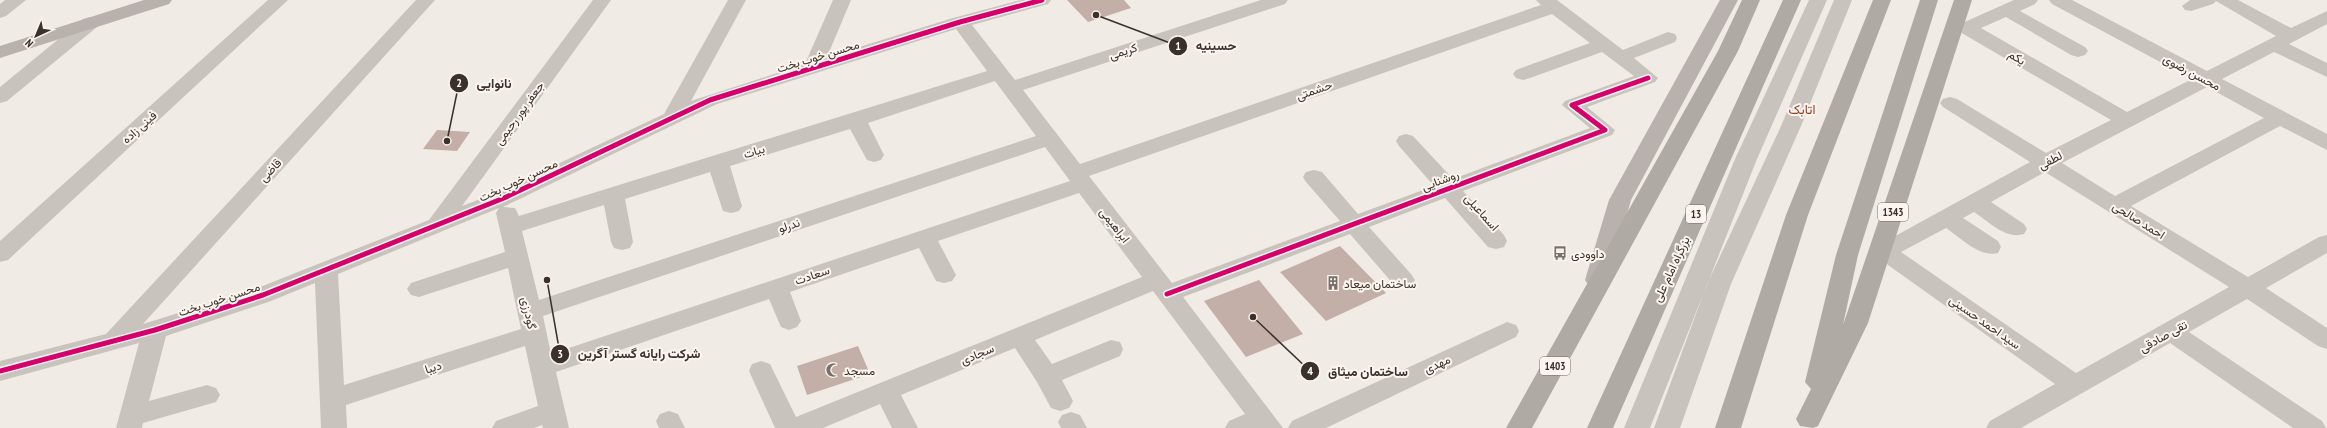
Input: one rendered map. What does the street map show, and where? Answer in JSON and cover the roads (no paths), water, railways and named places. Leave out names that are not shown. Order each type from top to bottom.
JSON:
[{"type":"highway","points":[[1590,303],[1724,57],[1751,0]]},
{"type":"highway","name":"بزرگراه امام علی","points":[[1600,428],[1792,0]]},
{"type":"highway","points":[[1728,428],[1797,215],[1882,0]]},
{"type":"highway","name":"1343","points":[[1808,424],[1847,255],[1929,0]]},
{"type":"highway","name":"1343","points":[[1808,424],[1856,324],[1963,0]]},
{"type":"highway","name":"1403","points":[[1519,428],[1590,303]]},
{"type":"main road","points":[[0,52],[145,4],[163,0]]},
{"type":"main road","points":[[1590,303],[1620,200],[1729,0]]},
{"type":"street","points":[[0,12],[17,0]]},
{"type":"street","name":"فینی زاده","points":[[0,254],[279,0]]},
{"type":"street","name":"قاضی","points":[[115,339],[426,0]]},
{"type":"street","name":"جعفر پور رحیمی","points":[[437,225],[602,0]]},
{"type":"street","points":[[672,118],[737,0]]},
{"type":"street","points":[[813,68],[842,0]]},
{"type":"street","name":"محسن خوب بخت","points":[[0,371],[115,339],[155,330],[263,295],[504,198],[710,100],[960,22],[1042,0]]},
{"type":"street","points":[[1221,0],[1235,14]]},
{"type":"street","name":"کریمی","points":[[1004,81],[1279,0]]},
{"type":"street","points":[[1637,428],[1746,159],[1818,0]]},
{"type":"street","points":[[1667,428],[1719,284],[1791,126],[1843,0]]},
{"type":"street","name":"یکم","points":[[2029,0],[1967,28],[2126,120]]},
{"type":"street","name":"محسن رضوی","points":[[2058,0],[2327,143]]},
{"type":"street","points":[[2191,6],[2208,0]]},
{"type":"street","points":[[2224,0],[2327,71]]},
{"type":"street","points":[[1550,3],[1621,57],[1668,38]]},
{"type":"street","name":"حشمتی","points":[[1079,178],[1550,3]]},
{"type":"street","points":[[2006,10],[2078,51]]},
{"type":"street","name":"لطفی","points":[[1896,252],[1946,217],[2046,162],[2327,17]]},
{"type":"street","name":"ابراهیمی","points":[[960,22],[1266,422]]},
{"type":"street","points":[[0,97],[90,23]]},
{"type":"street","points":[[1523,74],[1604,45]]},
{"type":"street","name":"روشنایی","points":[[1162,287],[1355,223],[1605,130],[1572,105],[1648,78],[1621,57]]},
{"type":"street","name":"بیات","points":[[509,227],[856,120],[1004,81]]},
{"type":"street","name":"احمد صالحی","points":[[1950,103],[2248,288],[2327,340]]},
{"type":"street","points":[[2115,205],[2280,118]]},
{"type":"street","points":[[856,120],[874,155]]},
{"type":"street","name":"ندرلو","points":[[531,323],[1048,139]]},
{"type":"street","name":"اسماعیلی","points":[[1406,141],[1496,241]]},
{"type":"street","points":[[718,162],[731,206]]},
{"type":"street","name":"سعادت","points":[[542,367],[925,237],[1079,178]]},
{"type":"street","points":[[1314,178],[1355,223],[1403,280]]},
{"type":"street","points":[[613,194],[622,242]]},
{"type":"street","name":"گودرزی","points":[[504,198],[509,227],[554,420]]},
{"type":"street","points":[[1974,202],[2016,229]]},
{"type":"street","points":[[1946,217],[1990,247]]},
{"type":"street","points":[[925,237],[944,275]]},
{"type":"street","name":"تقی صادقی","points":[[1998,428],[2327,243]]},
{"type":"street","name":"سید احمد حسینی","points":[[1896,252],[2075,385]]},
{"type":"street","points":[[419,289],[516,257]]},
{"type":"street","points":[[326,270],[334,428]]},
{"type":"street","points":[[777,287],[789,322]]},
{"type":"street","name":"سجادی","points":[[796,428],[1020,337],[1162,287]]},
{"type":"street","name":"دیبا","points":[[332,399],[531,323]]},
{"type":"street","points":[[131,422],[155,330]]},
{"type":"street","name":"مهدی","points":[[1301,428],[1507,331]]},
{"type":"street","points":[[2170,331],[2313,428]]},
{"type":"street","points":[[1020,337],[1047,376],[1068,417]]},
{"type":"street","points":[[1047,376],[1111,349]]},
{"type":"street","points":[[761,371],[788,428]]},
{"type":"street","points":[[887,392],[905,428]]},
{"type":"street","points":[[131,422],[207,396]]},
{"type":"street","points":[[505,428],[554,420]]},
{"type":"street","points":[[1238,428],[1266,422]]},
{"type":"place","name":"حسینیه","points":[[1096,15]]},
{"type":"place","name":"نانوایی","points":[[447,141]]},
{"type":"place","name":"داوودی","points":[[1560,253]]},
{"type":"place","name":"شرکت رایانه گستر آگرین","points":[[547,280]]},
{"type":"place","name":"ساختمان میعاد","points":[[1333,283]]},
{"type":"place","name":"ساختمان میثاق","points":[[1253,317]]},
{"type":"place","name":"مسجد","points":[[833,370]]},
{"type":"district","name":"اتابک","points":[[1802,109]]}]
